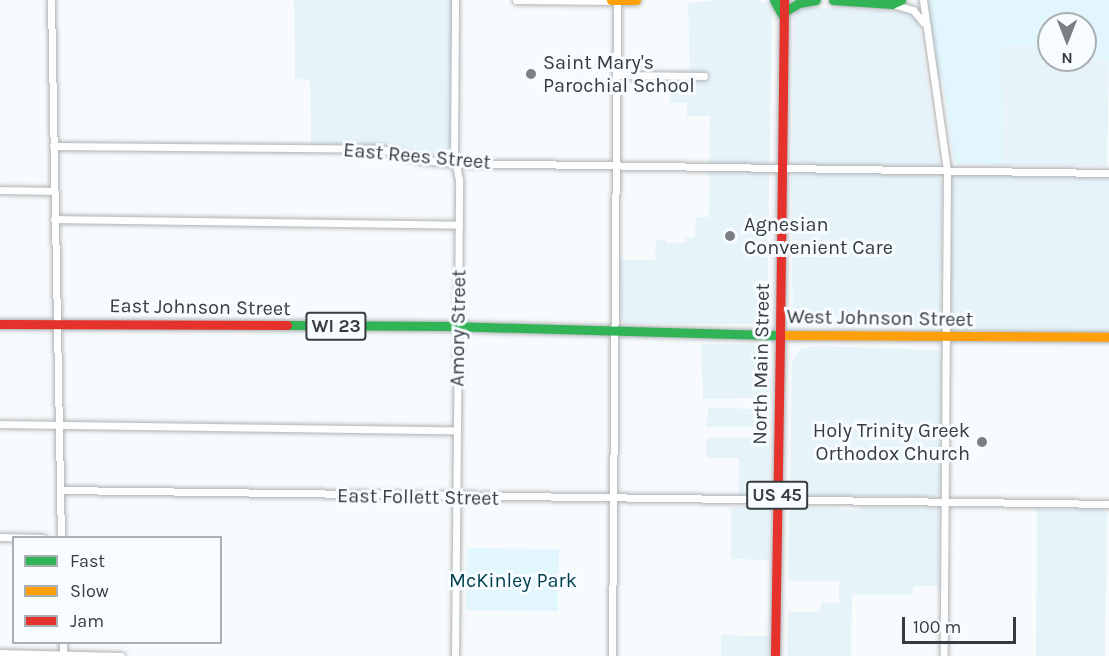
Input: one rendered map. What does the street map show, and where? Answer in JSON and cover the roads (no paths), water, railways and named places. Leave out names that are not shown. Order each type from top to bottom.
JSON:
[{"type":"main road","points":[[614,1],[636,0]]},
{"type":"main road","points":[[774,0],[784,14],[799,3],[816,0]]},
{"type":"main road","name":"North Main Street","points":[[775,656],[784,0]]},
{"type":"main road","points":[[827,0],[896,2]]},
{"type":"main road","name":"East Johnson Street","points":[[0,324],[615,329]]},
{"type":"main road","name":"West Johnson Street","points":[[615,329],[945,337],[1109,337]]},
{"type":"street","points":[[51,0],[61,536]]},
{"type":"street","name":"Amory Street","points":[[455,0],[454,155],[457,163],[459,225],[455,656]]},
{"type":"street","points":[[516,0],[614,1],[617,75],[612,656]]},
{"type":"street","points":[[923,0],[947,171],[945,337],[947,502],[944,656]]},
{"type":"street","points":[[896,2],[913,10],[925,25]]},
{"type":"street","points":[[617,75],[704,76]]},
{"type":"street","name":"East Rees Street","points":[[53,146],[380,149],[422,160],[457,163],[1109,173]]},
{"type":"street","points":[[0,190],[54,190]]},
{"type":"street","points":[[54,219],[459,225]]},
{"type":"street","points":[[0,424],[457,430]]},
{"type":"street","name":"East Follett Street","points":[[60,490],[614,500],[1109,504]]},
{"type":"street","points":[[0,653],[121,656]]},
{"type":"place","name":"Saint Mary's Parochial School","points":[[531,74]]},
{"type":"place","name":"Agnesian Convenient Care","points":[[730,236]]},
{"type":"place","name":"Holy Trinity Greek Orthodox Church","points":[[982,442]]},
{"type":"park label","name":"McKinley Park","points":[[513,580]]}]
